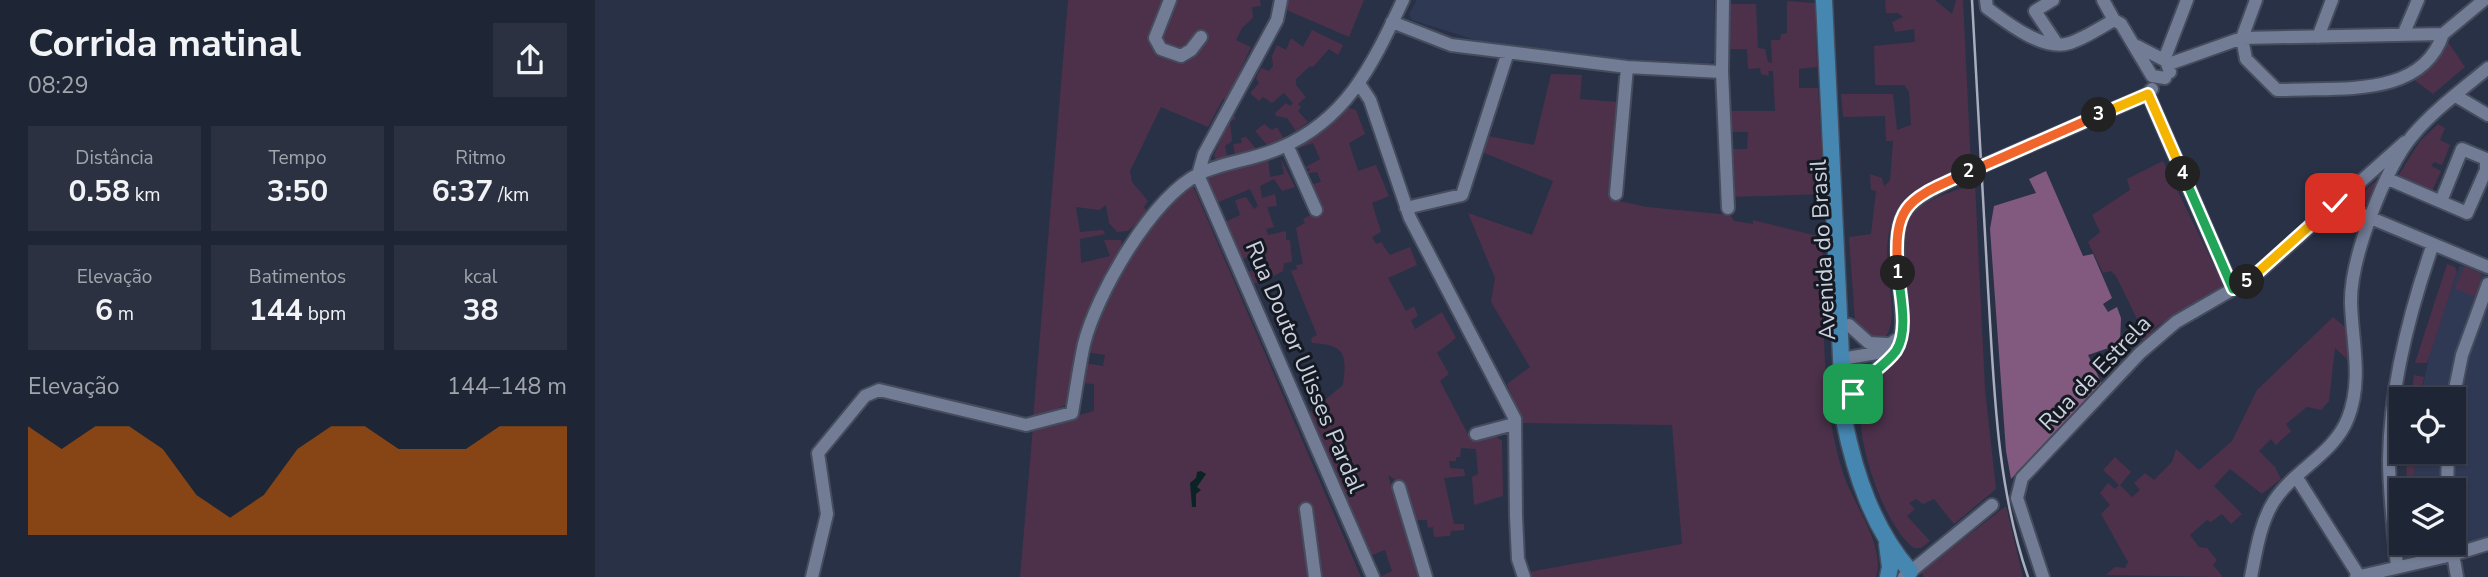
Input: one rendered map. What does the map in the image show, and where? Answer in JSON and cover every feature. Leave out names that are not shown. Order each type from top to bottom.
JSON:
[{"type":"main road","name":"Avenida do Brasil","points":[[1825,0],[1846,359],[1863,461],[1881,505],[1906,552],[1909,575]]},
{"type":"main road","name":"Avenida do Brasil","points":[[1834,0],[1849,326],[1844,420],[1853,464],[1886,538],[1909,575]]},
{"type":"main road","name":"Avenida do Brasil","points":[[1886,538],[1890,561],[1889,577]]},
{"type":"street","points":[[1170,0],[1156,38],[1161,49],[1181,56],[1191,50],[1201,37]]},
{"type":"street","points":[[1198,174],[1204,154],[1277,20],[1281,0]]},
{"type":"street","points":[[812,577],[827,514],[818,453],[865,396],[879,390],[1026,425],[1072,413],[1085,342],[1121,258],[1169,197],[1198,174],[1287,145],[1336,111],[1360,85],[1403,0]]},
{"type":"street","points":[[1723,0],[1722,72],[1728,208]]},
{"type":"street","points":[[1986,0],[1987,8],[2005,22],[2046,43],[2069,44],[2114,20]]},
{"type":"street","points":[[2053,0],[2035,11],[2057,44]]},
{"type":"street","points":[[2103,0],[2114,20],[2121,24],[2157,76]]},
{"type":"street","points":[[2164,61],[2187,0]]},
{"type":"street","points":[[2256,0],[2242,38],[2250,64],[2277,90],[2392,83],[2410,76],[2428,63],[2437,52],[2443,34],[2484,0]]},
{"type":"street","points":[[2318,37],[2332,0]]},
{"type":"street","points":[[2403,35],[2418,0]]},
{"type":"street","points":[[1392,22],[1439,43],[1627,67],[1722,72]]},
{"type":"street","points":[[2154,108],[2157,76],[2152,63],[2242,38],[2443,34]]},
{"type":"street","points":[[1846,359],[1877,353],[1894,341],[1903,322],[1895,240],[1902,215],[1911,202],[1923,193],[1975,169],[2143,96],[2157,76],[2169,73],[2164,61],[2133,44]]},
{"type":"street","points":[[1406,208],[1462,195],[1508,52]]},
{"type":"street","points":[[1616,194],[1627,67]]},
{"type":"street","name":"Rua da Estrela","points":[[2043,577],[2017,498],[2022,478],[2140,353],[2176,322],[2259,272],[2488,68]]},
{"type":"street","points":[[1360,85],[1370,100],[1406,208],[1514,424],[1515,516],[1518,559],[1524,577]]},
{"type":"street","points":[[2143,96],[2154,108],[2233,289]]},
{"type":"street","points":[[2456,96],[2488,115]]},
{"type":"street","points":[[2251,577],[2259,538],[2274,500],[2335,439],[2347,420],[2355,393],[2353,279],[2371,218],[2388,179],[2412,136]]},
{"type":"street","points":[[1287,145],[1316,210]]},
{"type":"street","points":[[2388,179],[2467,213],[2486,170],[2486,159],[2462,149],[2441,201]]},
{"type":"street","name":"Rua Doutor Ulisses Pardal","points":[[1198,174],[1373,577]]},
{"type":"street","points":[[2335,203],[2488,267]]},
{"type":"street","points":[[2397,566],[2389,460],[2393,406],[2405,340],[2433,244]]},
{"type":"street","points":[[2455,387],[2462,355],[2488,284]]},
{"type":"street","points":[[1849,326],[1869,343],[1894,341]]},
{"type":"street","points":[[1853,394],[1863,379],[1897,350],[1894,341]]},
{"type":"street","points":[[1846,359],[1866,365],[1882,363]]},
{"type":"street","points":[[1476,433],[1514,424]]},
{"type":"street","points":[[2297,478],[2358,576],[2433,555]]},
{"type":"street","points":[[1399,487],[1426,577]]},
{"type":"street","points":[[1889,577],[1902,569],[1909,575],[1991,505]]},
{"type":"street","points":[[1306,509],[1315,577]]},
{"type":"street","points":[[2466,547],[2488,544]]},
{"type":"street","points":[[2453,555],[2456,577]]},
{"type":"shaded area","points":[[1068,0],[1260,0],[1261,6],[1252,7],[1253,18],[1242,28],[1236,40],[1251,47],[1227,100],[1223,99],[1208,127],[1161,107],[1130,171],[1132,182],[1148,201],[1144,207],[1148,214],[1128,231],[1117,232],[1109,223],[1106,205],[1099,210],[1076,207],[1080,232],[1103,230],[1105,234],[1080,239],[1081,263],[1110,256],[1104,240],[1121,240],[1122,250],[1068,404],[1033,419]]},
{"type":"shaded area","points":[[1284,0],[1364,0],[1349,37],[1282,8]]},
{"type":"shaded area","points":[[1417,0],[1714,0],[1715,59],[1710,63],[1595,57],[1479,41],[1412,20],[1409,14]]},
{"type":"shaded area","points":[[1885,0],[1935,0],[1952,14],[1956,0],[1963,0],[1971,166],[1919,189],[1897,211],[1889,230],[1887,251],[1892,311],[1890,327],[1883,340],[1872,340],[1857,327],[1855,321],[1849,237],[1871,234],[1876,191],[1871,190],[1870,174],[1882,178],[1884,186],[1890,181],[1893,141],[1886,141],[1885,116],[1843,117],[1841,94],[1893,94],[1897,130],[1911,125],[1909,92],[1904,85],[1875,85],[1874,46],[1915,42],[1914,29],[1895,32],[1892,22],[1903,17],[1898,13],[1886,13]]},
{"type":"shaded area","points":[[1787,1],[1815,3],[1817,67],[1799,69],[1799,88],[1818,88],[1824,194],[1729,197],[1729,149],[1747,149],[1748,132],[1729,132],[1726,111],[1775,111],[1773,71],[1768,71],[1769,76],[1761,74],[1760,68],[1748,69],[1747,49],[1727,49],[1726,4],[1756,4],[1758,48],[1765,49],[1768,62],[1772,63],[1771,40],[1780,40],[1781,34],[1787,33]]},
{"type":"shaded area","points":[[1312,30],[1343,45],[1338,55],[1329,49],[1313,67],[1310,66],[1296,79],[1296,85],[1306,97],[1298,104],[1301,107],[1298,111],[1308,122],[1296,131],[1287,118],[1276,116],[1275,113],[1286,103],[1290,106],[1293,103],[1284,93],[1272,103],[1263,97],[1259,101],[1250,93],[1259,83],[1256,78],[1261,68],[1269,71],[1273,66],[1272,56],[1277,45],[1286,50],[1291,38],[1303,47]]},
{"type":"shaded area","points":[[2448,42],[2465,67],[2433,94],[2413,79]]},
{"type":"shaded area","points":[[1551,74],[1582,75],[1580,99],[1617,102],[1611,168],[1615,200],[1647,207],[1730,215],[1734,221],[1753,224],[1753,220],[1813,235],[1822,234],[1825,355],[1830,415],[1843,473],[1873,539],[1878,565],[1876,577],[1530,577],[1529,572],[1682,544],[1672,425],[1523,423],[1507,384],[1530,367],[1491,302],[1495,278],[1468,213],[1532,235],[1553,181],[1482,152],[1488,136],[1534,145]]},
{"type":"shaded area","points":[[1345,107],[1356,110],[1365,134],[1349,143],[1358,171],[1376,165],[1389,196],[1372,203],[1381,232],[1372,237],[1376,244],[1381,242],[1390,255],[1410,247],[1417,265],[1388,278],[1406,311],[1414,306],[1418,316],[1411,320],[1415,329],[1442,312],[1456,338],[1437,353],[1449,374],[1440,381],[1471,440],[1495,436],[1502,441],[1503,496],[1474,505],[1472,477],[1478,474],[1476,449],[1461,448],[1460,457],[1456,457],[1456,461],[1449,461],[1450,468],[1464,469],[1465,476],[1444,478],[1454,524],[1464,524],[1464,530],[1451,531],[1450,536],[1434,537],[1433,527],[1428,528],[1427,520],[1412,520],[1403,485],[1388,475],[1418,577],[1380,577],[1392,571],[1385,550],[1367,557],[1307,418],[1310,412],[1343,385],[1344,358],[1331,346],[1312,343],[1311,338],[1317,335],[1291,271],[1297,269],[1296,265],[1303,264],[1296,228],[1305,223],[1303,219],[1320,210],[1309,185],[1321,182],[1317,172],[1305,174],[1311,169],[1304,168],[1292,150]],"holes":[[[1313,143],[1320,159],[1304,168],[1296,149]]]},
{"type":"shaded area","points":[[1233,113],[1236,119],[1230,121],[1232,141],[1225,146],[1227,156],[1235,155],[1233,144],[1242,143],[1241,138],[1246,137],[1257,150],[1218,163],[1214,155]]},
{"type":"shaded area","points":[[1264,124],[1272,130],[1277,127],[1284,139],[1268,146],[1255,131]]},
{"type":"shaded area","points":[[2438,124],[2445,128],[2440,140],[2450,145],[2442,165],[2434,162],[2431,166],[2441,171],[2432,191],[2398,176],[2420,141]]},
{"type":"shaded area","points":[[1268,157],[1270,177],[1284,174],[1281,159],[1295,187],[1282,191],[1274,179],[1260,186],[1262,198],[1275,194],[1277,206],[1267,207],[1274,227],[1266,229],[1268,235],[1286,231],[1286,240],[1290,240],[1292,262],[1284,263],[1283,271],[1262,282],[1250,284],[1245,273],[1259,268],[1253,255],[1240,260],[1204,180]],"holes":[[[1250,189],[1258,206],[1254,209],[1246,197],[1235,200],[1240,215],[1225,222],[1216,203]]]},
{"type":"shaded area","points":[[2163,161],[2225,288],[2157,326],[2143,342],[2137,319],[2116,276],[2111,271],[2103,273],[2088,242],[2100,232],[2092,215],[2130,190],[2127,179]]},
{"type":"shaded area","points":[[2046,171],[2083,256],[2093,254],[2112,298],[2103,304],[2108,312],[2117,307],[2121,318],[2120,344],[2088,355],[2102,384],[2011,479],[2006,451],[1990,229],[1994,206],[2036,193],[2029,179]]},
{"type":"shaded area","points":[[2385,173],[2368,204],[2350,204]]},
{"type":"shaded area","points":[[1975,184],[1985,389],[1996,489],[1954,524],[1934,499],[1923,504],[1916,499],[1909,503],[1915,509],[1907,516],[1930,541],[1921,548],[1914,548],[1891,519],[1872,475],[1865,451],[1860,407],[1866,385],[1901,353],[1909,335],[1910,319],[1902,247],[1905,230],[1912,216],[1925,204]]},
{"type":"shaded area","points":[[1193,186],[1361,577],[1020,577],[1033,427],[1094,411],[1094,384],[1079,383],[1084,363],[1103,366],[1105,355],[1087,352],[1087,345],[1116,278],[1141,236],[1156,217]]},
{"type":"shaded area","points":[[2447,264],[2455,267],[2457,272],[2427,363],[2415,363]]},
{"type":"shaded area","points":[[2460,265],[2488,276],[2488,537],[2466,543],[2466,478],[2414,478],[2415,464],[2466,464],[2466,387],[2423,387],[2432,343]]},
{"type":"shaded area","points":[[2464,266],[2482,274],[2475,297],[2455,289]]},
{"type":"shaded area","points":[[2333,317],[2346,328],[2348,360],[2335,348],[2329,401],[2321,410],[2307,407],[2286,424],[2291,431],[2276,445],[2271,439],[2259,451],[2275,467],[2281,479],[2262,494],[2230,469],[2214,486],[2242,514],[2231,524],[2222,514],[2211,522],[2207,520],[2190,535],[2199,547],[2207,548],[2217,560],[2213,565],[2223,577],[2106,575],[2115,567],[2125,568],[2128,562],[2101,514],[2110,505],[2100,493],[2108,483],[2115,489],[2119,485],[2103,470],[2115,457],[2131,472],[2120,485],[2132,497],[2140,490],[2134,483],[2145,473],[2154,480],[2172,462],[2176,449],[2199,470],[2232,441],[2257,390]]},
{"type":"shaded area","points":[[2414,375],[2424,377],[2422,387],[2412,387]]},
{"type":"shaded area","points":[[2406,464],[2415,464],[2414,478],[2407,478]]},
{"type":"shaded area","points":[[1197,472],[1206,474],[1197,487],[1201,490],[1196,494],[1196,507],[1192,507],[1190,483],[1196,478]]},
{"type":"shaded area","points":[[2006,506],[2023,577],[1924,577],[1921,572]]},
{"type":"railway","points":[[1972,0],[1998,434],[2009,506],[2028,577]]},
{"type":"route","points":[[1853,394],[1863,379],[1897,350],[1903,322],[1895,240],[1902,215],[1911,202],[1923,193],[1975,169],[2148,94],[2233,289],[2243,285],[2259,272],[2335,203]]}]
